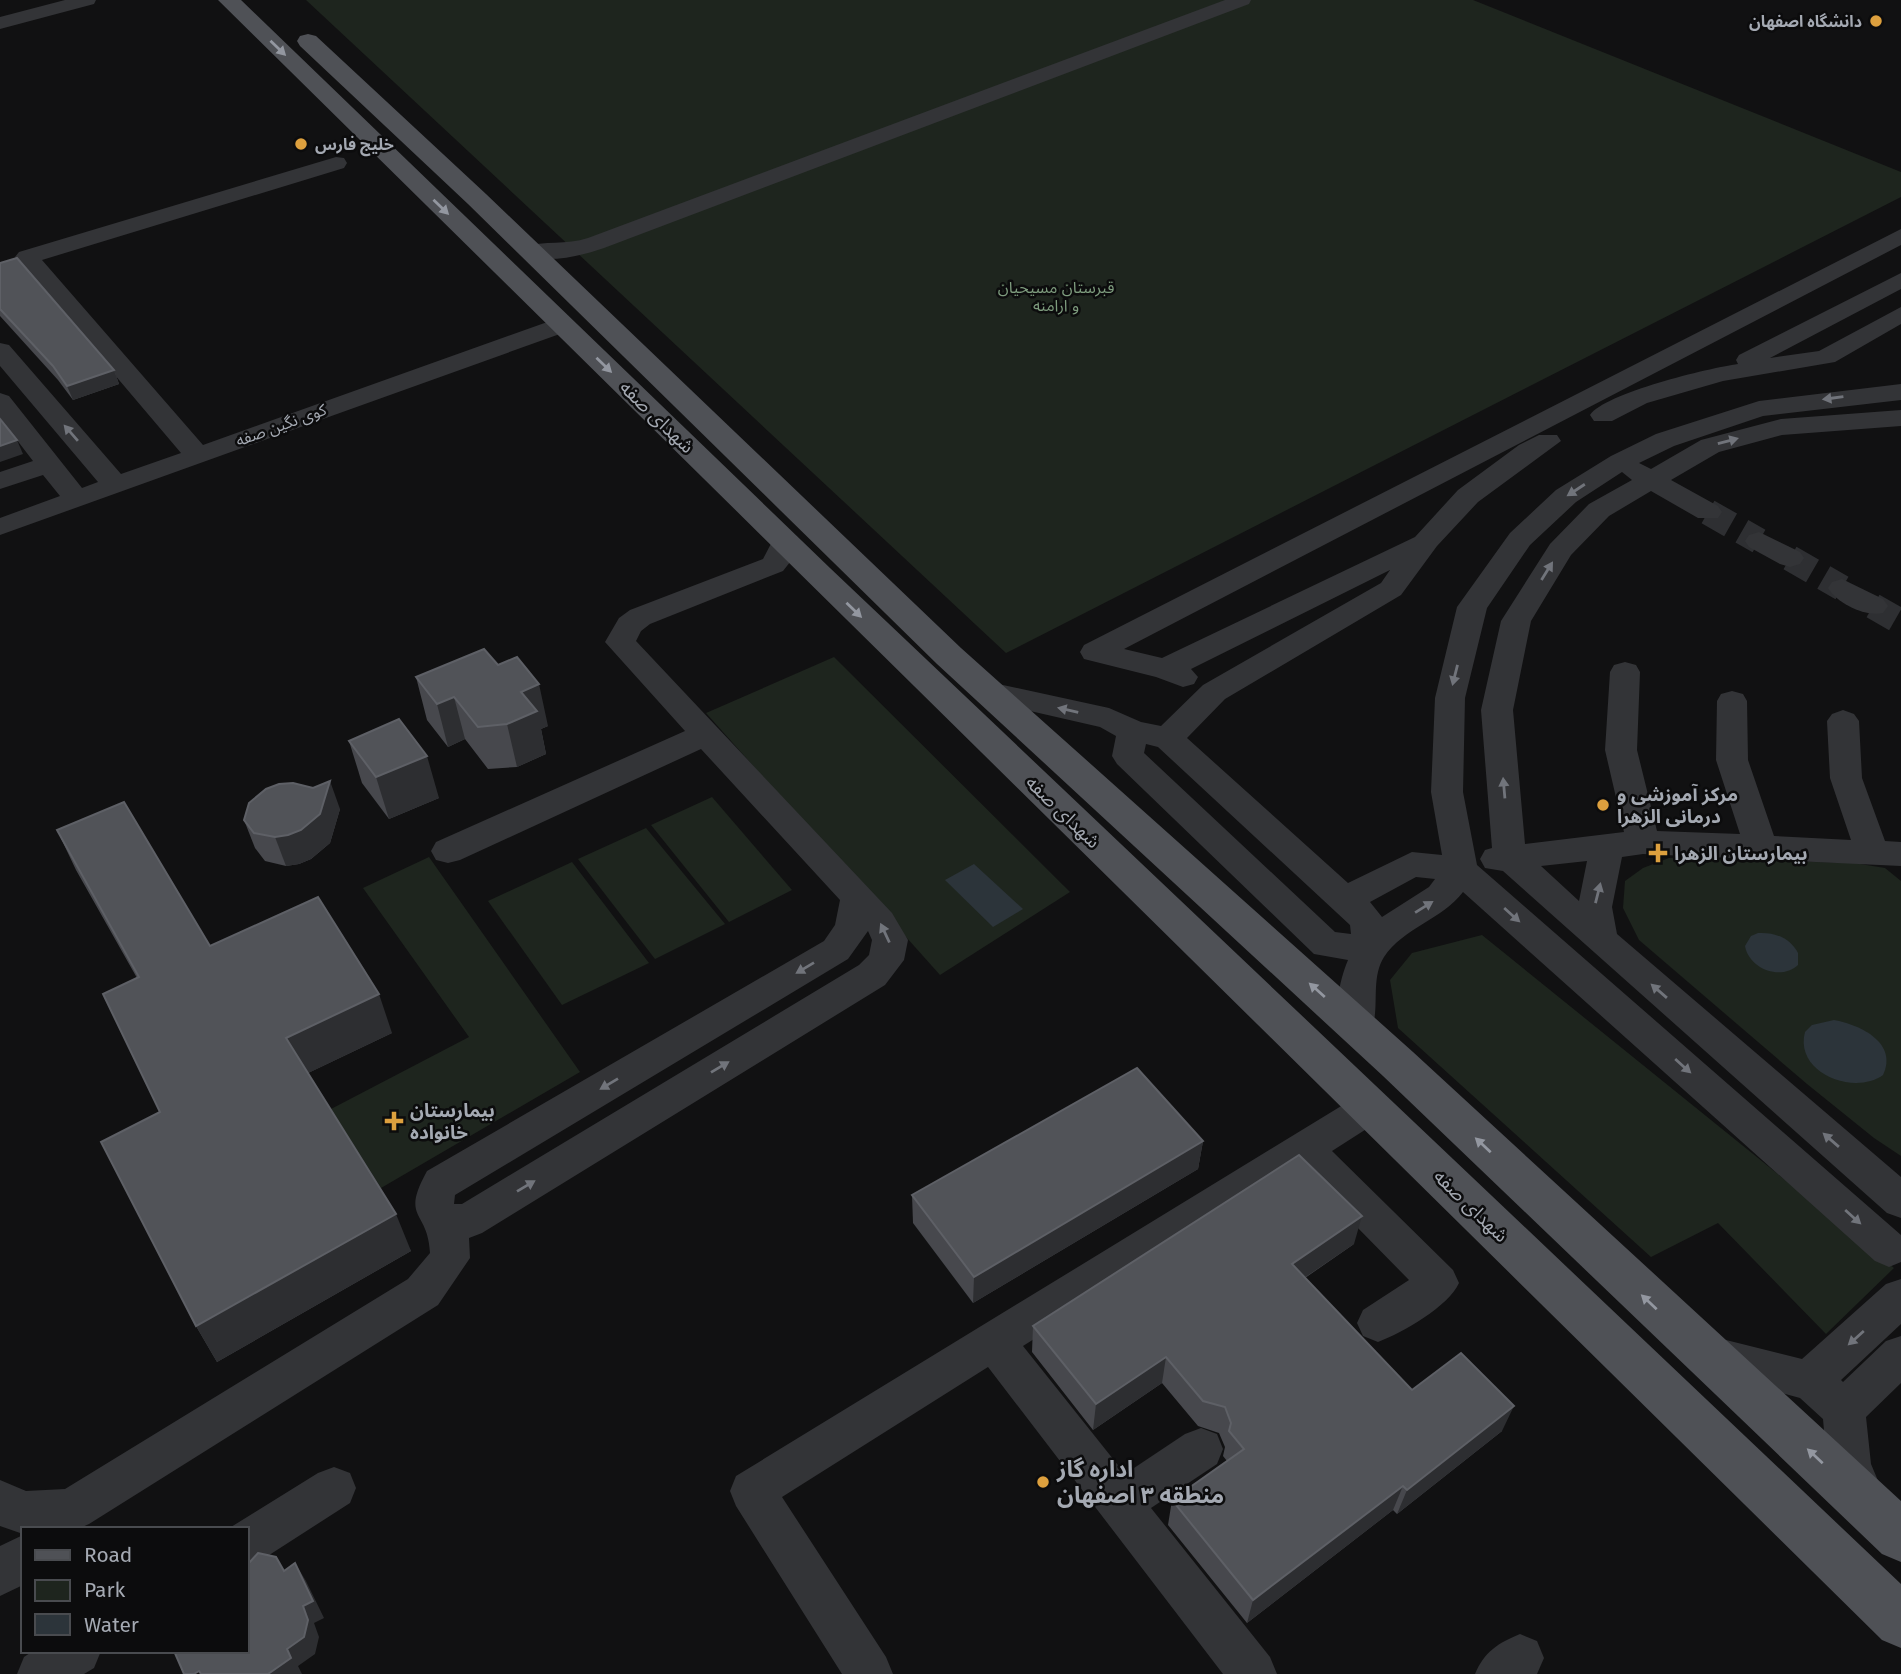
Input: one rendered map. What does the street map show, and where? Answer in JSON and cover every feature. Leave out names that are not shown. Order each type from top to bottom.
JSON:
[{"type":"main road","name":"شهدای صفه","points":[[229,0],[400,146],[531,251],[989,692],[1356,1026],[1901,1536]]},
{"type":"main road","name":"شهدای صفه","points":[[264,0],[562,325],[1901,1621]]},
{"type":"lane","points":[[0,23],[29,7],[87,0]]},
{"type":"lane","points":[[531,251],[572,251],[596,243],[1242,0]]},
{"type":"lane","points":[[557,276],[580,257],[1258,0]]},
{"type":"lane","points":[[197,455],[27,257],[336,163]]},
{"type":"lane","points":[[1214,692],[1166,669],[1095,652],[1901,236]]},
{"type":"lane","points":[[1721,374],[1901,280]]},
{"type":"lane","points":[[1168,738],[1214,692],[1391,589],[1425,542],[1468,496],[1528,451],[1638,398],[1721,374],[1826,357],[1901,314]]},
{"type":"lane","name":"کوی نگین صفه","points":[[0,527],[562,325]]},
{"type":"lane","points":[[0,350],[116,485]]},
{"type":"lane","points":[[1895,398],[1759,409],[1665,440],[1620,462],[1566,496],[1520,539],[1472,607],[1450,698],[1447,792],[1461,870],[1895,1261]]},
{"type":"lane","points":[[0,401],[76,499]]},
{"type":"lane","points":[[1901,418],[1781,428],[1710,446],[1649,478],[1599,510],[1560,550],[1516,621],[1497,710],[1509,856],[1601,940],[1901,1201]]},
{"type":"lane","points":[[1620,462],[1708,512]]},
{"type":"lane","points":[[0,481],[49,464]]},
{"type":"lane","points":[[1759,541],[1790,558]]},
{"type":"lane","points":[[3,1508],[67,1519],[423,1292],[436,1280],[450,1258],[451,1246],[442,1218],[433,1206],[436,1190],[441,1183],[836,950],[852,928],[856,899],[620,642],[629,625],[773,565],[785,552],[785,542]]},
{"type":"lane","points":[[1166,669],[1425,542]]},
{"type":"lane","points":[[636,661],[643,638],[657,628],[791,573],[818,575]]},
{"type":"lane","points":[[1842,588],[1873,606]]},
{"type":"lane","points":[[1466,631],[1511,647]]},
{"type":"lane","points":[[1625,672],[1621,750],[1643,842]]},
{"type":"lane","points":[[989,692],[1109,719],[1133,731],[1168,738],[1367,920],[1370,948]]},
{"type":"lane","points":[[1732,701],[1732,760],[1761,848]]},
{"type":"lane","points":[[1843,722],[1846,778],[1887,854]]},
{"type":"lane","points":[[1133,731],[1128,756],[1326,945],[1370,948]]},
{"type":"lane","points":[[448,851],[705,735]]},
{"type":"lane","points":[[1345,900],[1412,864],[1461,870],[1509,856],[1643,842],[1887,854]]},
{"type":"lane","points":[[1601,940],[1595,907],[1607,846]]},
{"type":"lane","points":[[1356,1026],[1359,975],[1370,948],[1399,922],[1441,896],[1461,870]]},
{"type":"lane","points":[[869,1674],[752,1491],[1368,1108]]},
{"type":"lane","points":[[1304,1148],[1439,1283],[1378,1323]]},
{"type":"lane","points":[[1895,1261],[1889,1225],[1901,1212]]},
{"type":"lane","points":[[1810,1380],[1901,1297]]},
{"type":"lane","points":[[994,1342],[1253,1674]]},
{"type":"lane","points":[[1703,1353],[1786,1377],[1810,1380],[1844,1409],[1849,1464],[1864,1501]]},
{"type":"lane","points":[[1844,1409],[1901,1355]]},
{"type":"lane","points":[[1120,1503],[1201,1449]]},
{"type":"lane","points":[[248,1542],[334,1488]]},
{"type":"lane","points":[[0,1573],[21,1559]]},
{"type":"lane","points":[[41,1674],[74,1653]]},
{"type":"green space","name":"قبرستان مسیحیان و ارامنه","points":[[306,0],[1473,0],[1901,172],[1901,197],[1006,653]]},
{"type":"green space","points":[[834,657],[1070,892],[940,975],[706,713]]},
{"type":"green space","points":[[712,797],[792,890],[729,922],[651,825]]},
{"type":"green space","points":[[646,828],[725,924],[655,959],[578,859]]},
{"type":"green space","points":[[429,857],[580,1072],[381,1188],[331,1109],[469,1037],[363,888]]},
{"type":"green space","points":[[1669,858],[1854,863],[1885,868],[1901,881],[1901,1156],[1874,1138],[1807,1084],[1639,940],[1623,908],[1625,881],[1643,868]]},
{"type":"green space","points":[[572,862],[649,963],[562,1005],[488,901]]},
{"type":"green space","points":[[1482,935],[1894,1268],[1826,1334],[1718,1223],[1651,1257],[1398,1028],[1390,980],[1412,953]]},
{"type":"water","points":[[974,864],[1023,909],[993,927],[945,880]]},
{"type":"water","points":[[1758,933],[1776,935],[1786,940],[1798,953],[1798,965],[1783,972],[1759,966],[1748,954],[1745,946],[1751,936]]},
{"type":"water","points":[[1834,1020],[1855,1026],[1874,1037],[1885,1054],[1883,1075],[1871,1081],[1843,1081],[1829,1077],[1808,1059],[1804,1046],[1805,1032],[1812,1025]]},
{"type":"building","points":[[17,258],[114,370],[67,386],[53,366],[0,309],[0,263]]},
{"type":"building","points":[[0,419],[17,440],[0,446]]},
{"type":"building","points":[[484,649],[498,665],[517,657],[539,684],[521,692],[537,711],[507,724],[478,727],[454,697],[437,704],[416,677]]},
{"type":"building","points":[[399,719],[427,756],[376,777],[349,741]]},
{"type":"building","points":[[330,781],[320,814],[301,830],[275,837],[254,833],[244,820],[249,803],[266,789],[293,783],[313,788]]},
{"type":"building","points":[[124,802],[210,946],[318,897],[379,994],[286,1038],[396,1214],[196,1326],[101,1142],[160,1112],[103,994],[139,977],[57,830]]},
{"type":"building","points":[[1137,1068],[1203,1141],[974,1277],[912,1195]]},
{"type":"building","points":[[1299,1155],[1362,1216],[1292,1264],[1412,1390],[1461,1353],[1514,1406],[1407,1490],[1403,1486],[1253,1600],[1172,1500],[1244,1449],[1229,1431],[1231,1423],[1225,1407],[1203,1401],[1166,1357],[1096,1404],[1033,1326]]},
{"type":"building","points":[[258,1553],[276,1557],[284,1571],[295,1563],[313,1601],[303,1606],[308,1620],[304,1637],[287,1649],[291,1658],[268,1674],[201,1674],[199,1671],[184,1674],[175,1653],[248,1653],[249,1563]]},
{"type":"tunnel","points":[[1708,512],[1759,541]]},
{"type":"tunnel","points":[[1790,558],[1842,588]]},
{"type":"tunnel","points":[[1873,606],[1901,622]]},
{"type":"place","name":"دانشگاه اصفهان","points":[[1876,21]]},
{"type":"place","name":"خلیج فارس","points":[[301,144]]},
{"type":"place","name":"مرکز آموزشی و درمانی الزهرا","points":[[1603,805]]},
{"type":"place","name":"بیمارستان الزهرا","points":[[1658,853]]},
{"type":"place","name":"بیمارستان خانواده","points":[[394,1121]]},
{"type":"place","name":"اداره گاز منطقه ۳ اصفهان","points":[[1043,1482]]}]
